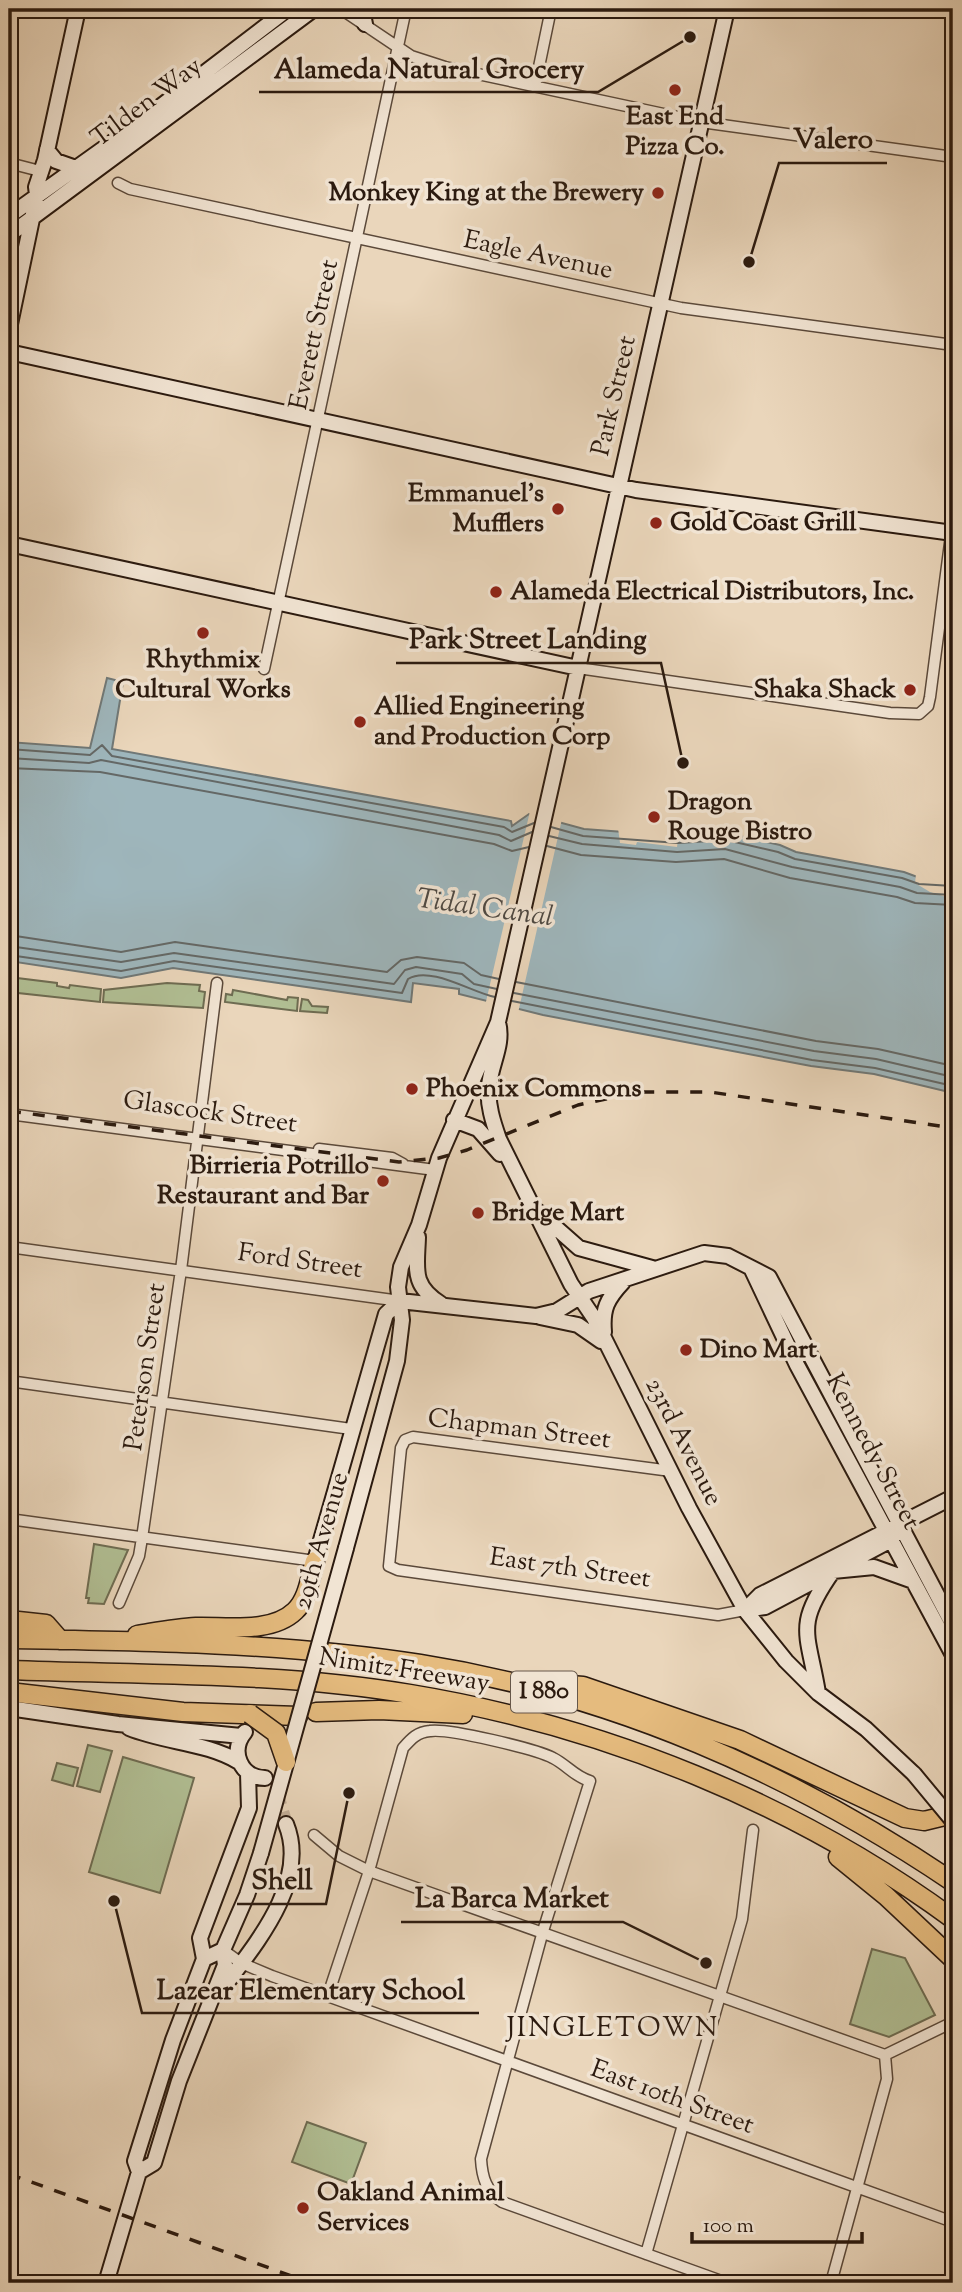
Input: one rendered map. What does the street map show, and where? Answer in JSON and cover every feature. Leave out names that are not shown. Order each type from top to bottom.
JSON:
[{"type":"highway","points":[[94,1641],[193,1627],[250,1626],[276,1621],[296,1611],[306,1594],[315,1561]]},
{"type":"highway","points":[[9,1620],[46,1624],[60,1640]]},
{"type":"highway","name":"Nimitz Freeway","points":[[9,1639],[341,1654],[421,1664],[488,1678],[629,1718],[745,1763],[850,1817],[953,1882]]},
{"type":"highway","name":"Nimitz Freeway","points":[[9,1670],[337,1685],[409,1694],[515,1717],[618,1746],[678,1768],[775,1812],[835,1844],[953,1919]]},
{"type":"highway","points":[[488,1678],[583,1686],[740,1740],[905,1818],[924,1821],[953,1814]]},
{"type":"highway","points":[[9,1692],[183,1712],[307,1714],[379,1710],[515,1717]]},
{"type":"highway","points":[[250,1714],[276,1733],[286,1762]]},
{"type":"highway","points":[[775,1812],[886,1896],[953,1959]]},
{"type":"main road","points":[[9,328],[33,218],[36,187],[78,9]]},
{"type":"main road","name":"Tilden Way","points":[[9,216],[288,9]]},
{"type":"main road","name":"Tilden Way","points":[[9,235],[314,9]]},
{"type":"main road","points":[[362,9],[365,24]]},
{"type":"main road","name":"Park Street","points":[[498,1022],[727,9]]},
{"type":"main road","points":[[44,160],[76,168]]},
{"type":"main road","points":[[9,352],[619,486],[953,529]]},
{"type":"main road","points":[[9,544],[578,668]]},
{"type":"main road","name":"29th Avenue","points":[[139,2172],[154,2163],[178,2081],[225,1965],[223,1950],[247,1895],[286,1762],[307,1714],[346,1548],[397,1362],[402,1320],[401,1267],[419,1225],[435,1170],[454,1120],[498,1022]]},
{"type":"main road","name":"23rd Avenue","points":[[498,1022],[501,1037],[489,1084],[488,1104],[510,1166],[579,1296],[594,1318],[604,1344],[745,1610],[786,1661],[818,1693],[866,1729],[889,1751],[953,1821]]},
{"type":"main road","points":[[454,1120],[471,1124],[485,1135],[510,1166]]},
{"type":"main road","points":[[531,1204],[579,1248],[652,1268]]},
{"type":"main road","points":[[419,1225],[416,1271],[419,1282],[423,1291],[443,1305]]},
{"type":"main road","name":"Kennedy Street","points":[[579,1296],[652,1268],[704,1253],[728,1256],[769,1277],[953,1625]]},
{"type":"main road","name":"Kennedy Street","points":[[752,1270],[797,1365],[953,1655]]},
{"type":"main road","points":[[604,1344],[604,1308],[609,1297],[624,1280]]},
{"type":"main road","name":"Ford Street","points":[[400,1301],[536,1316],[557,1311],[579,1296]]},
{"type":"main road","name":"29th Avenue","points":[[315,1561],[386,1314],[400,1301]]},
{"type":"main road","points":[[536,1316],[578,1325],[604,1344]]},
{"type":"main road","name":"East 7th Street","points":[[745,1610],[765,1607],[833,1571],[889,1535],[901,1524],[953,1497]]},
{"type":"main road","name":"East 7th Street","points":[[745,1610],[760,1595],[889,1535]]},
{"type":"main road","points":[[818,1693],[805,1635],[807,1617],[813,1599],[833,1571],[874,1567],[913,1581]]},
{"type":"main road","points":[[9,1707],[118,1724],[149,1736],[215,1749],[265,1779]]},
{"type":"main road","name":"29th Avenue","points":[[106,2283],[139,2172],[135,2161],[155,2095],[204,1959],[200,1938],[249,1808],[244,1768],[237,1753],[243,1734],[118,1724]]},
{"type":"main road","points":[[206,2010],[241,1963],[286,1885],[293,1854],[286,1824]]},
{"type":"main road","points":[[204,1959],[223,1950]]},
{"type":"street","points":[[341,9],[411,56],[445,67],[701,122],[953,157]]},
{"type":"street","name":"Everett Street","points":[[264,669],[406,9]]},
{"type":"street","points":[[535,86],[551,9]]},
{"type":"street","points":[[9,163],[44,160]]},
{"type":"street","name":"Eagle Avenue","points":[[118,183],[130,189],[662,304],[953,345]]},
{"type":"street","points":[[578,668],[913,716],[924,711],[930,697],[953,529]]},
{"type":"street","name":"Peterson Street","points":[[119,1603],[139,1556],[142,1538],[181,1270],[216,983]]},
{"type":"street","name":"Glascock Street","points":[[9,1107],[197,1136]]},
{"type":"street","name":"Glascock Street","points":[[9,1114],[392,1158],[404,1164],[435,1170]]},
{"type":"street","name":"Ford Street","points":[[9,1247],[400,1301]]},
{"type":"street","points":[[9,1381],[351,1429]]},
{"type":"street","name":"Chapman Street","points":[[389,1566],[401,1448],[405,1440],[413,1437],[671,1471]]},
{"type":"street","points":[[9,1519],[315,1561]]},
{"type":"street","name":"East 7th Street","points":[[389,1566],[398,1570],[718,1615],[745,1610]]},
{"type":"street","points":[[328,1995],[369,1871],[403,1748],[415,1735],[432,1730],[552,1757],[578,1778],[590,1782],[543,1931],[481,2159],[486,2185],[502,2202],[727,2283]]},
{"type":"street","points":[[646,2254],[742,1919],[753,1829]]},
{"type":"street","points":[[314,1835],[339,1856],[369,1871],[885,2055],[953,2022]]},
{"type":"street","name":"East 10th Street","points":[[223,1950],[241,1963],[953,2222]]},
{"type":"street","points":[[831,2283],[887,2079],[885,2055]]},
{"type":"green space","points":[[9,977],[57,983],[57,986],[69,988],[70,985],[101,989],[100,1002],[9,992]]},
{"type":"green space","points":[[167,983],[200,985],[199,991],[205,992],[203,1008],[103,1002],[104,990]]},
{"type":"green space","points":[[233,990],[287,1000],[288,997],[298,998],[297,1011],[225,1002],[226,994],[232,995]]},
{"type":"green space","points":[[302,999],[308,1000],[312,1006],[328,1007],[327,1013],[300,1011]]},
{"type":"green space","points":[[94,1544],[128,1550],[104,1604],[88,1603],[89,1598],[86,1598]]},
{"type":"green space","points":[[88,1745],[112,1751],[100,1792],[77,1786]]},
{"type":"green space","points":[[123,1757],[194,1778],[160,1893],[89,1872]]},
{"type":"green space","points":[[57,1763],[78,1768],[73,1786],[52,1780]]},
{"type":"green space","points":[[872,1949],[905,1958],[935,2015],[889,2037],[850,2024]]},
{"type":"green space","points":[[307,2122],[366,2143],[351,2184],[292,2162]]},
{"type":"water","name":"Tidal Canal","points":[[107,678],[123,682],[112,749],[511,821],[512,826],[529,814],[584,829],[678,836],[726,833],[780,845],[796,852],[904,872],[920,878],[953,879],[953,1093],[874,1074],[811,1066],[543,1015],[459,994],[459,989],[413,983],[411,1002],[173,968],[121,978],[9,961],[9,742],[90,748]]},
{"type":"pier","points":[[530,811],[562,819],[518,1013],[485,1006]]},
{"type":"pier","points":[[618,828],[679,832],[677,847],[637,842],[636,845],[620,843]]},
{"type":"pier","points":[[916,874],[953,876],[953,899],[930,892],[915,883]]},
{"type":"tunnel","points":[[276,1792],[286,1824]]},
{"type":"railway","points":[[9,1111],[399,1162],[439,1158],[467,1150],[578,1105],[639,1092],[710,1092],[953,1128]]},
{"type":"railway","points":[[9,2174],[311,2283]]},
{"type":"place","name":"Alameda Natural Grocery","points":[[690,37]]},
{"type":"place","name":"East End Pizza Co.","points":[[675,90]]},
{"type":"place","name":"Monkey King at the Brewery","points":[[658,193]]},
{"type":"place","name":"Valero","points":[[749,262]]},
{"type":"place","name":"Emmanuel's Mufflers","points":[[558,509]]},
{"type":"place","name":"Gold Coast Grill","points":[[656,523]]},
{"type":"place","name":"Alameda Electrical Distributors, Inc.","points":[[496,592]]},
{"type":"place","name":"Rhythmix Cultural Works","points":[[203,633]]},
{"type":"place","name":"Shaka Shack","points":[[910,690]]},
{"type":"place","name":"Allied Engineering and Production Corp","points":[[360,722]]},
{"type":"place","name":"Park Street Landing","points":[[683,763]]},
{"type":"place","name":"Dragon Rouge Bistro","points":[[654,817]]},
{"type":"place","name":"Phoenix Commons","points":[[412,1089]]},
{"type":"place","name":"Birrieria Potrillo Restaurant and Bar","points":[[383,1181]]},
{"type":"place","name":"Bridge Mart","points":[[478,1213]]},
{"type":"place","name":"Dino Mart","points":[[686,1350]]},
{"type":"place","name":"Shell","points":[[349,1793]]},
{"type":"place","name":"Lazear Elementary School","points":[[114,1901]]},
{"type":"place","name":"La Barca Market","points":[[706,1963]]},
{"type":"place","name":"Oakland Animal Services","points":[[303,2208]]},
{"type":"district","name":"JINGLETOWN","points":[[613,2029]]}]
